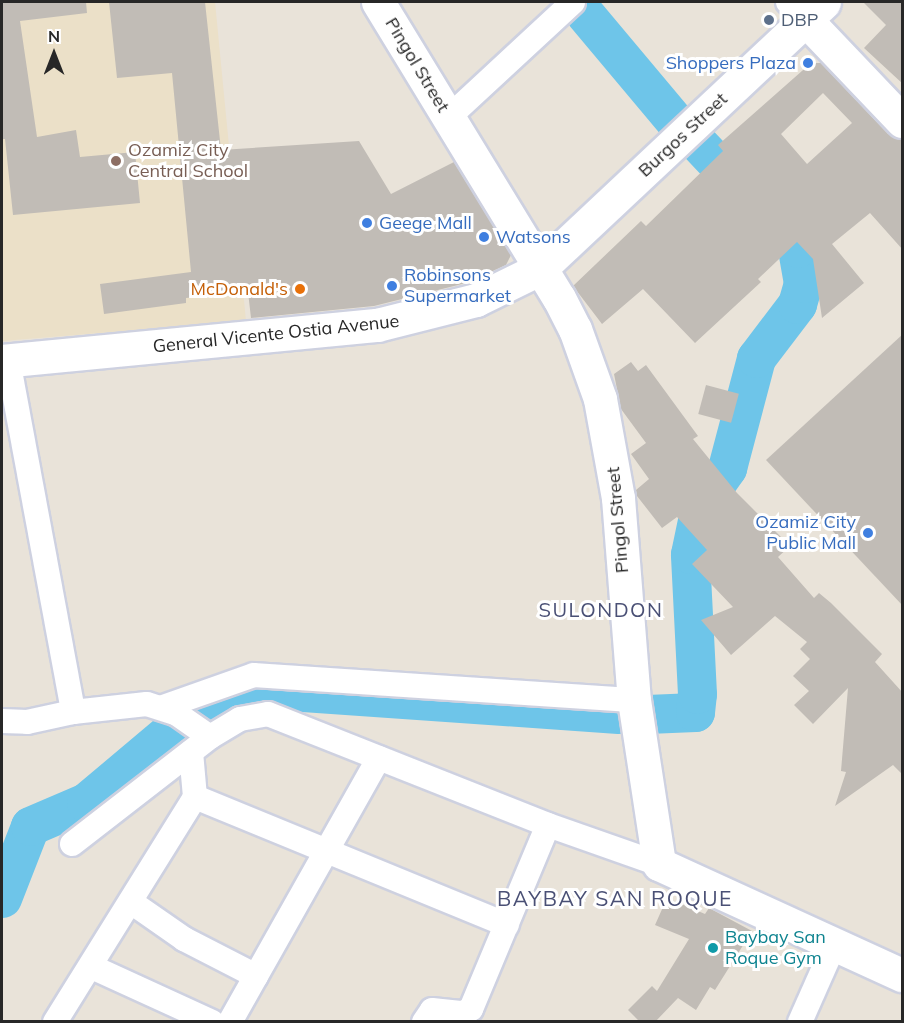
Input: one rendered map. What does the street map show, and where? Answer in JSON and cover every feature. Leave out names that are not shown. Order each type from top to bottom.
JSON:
[{"type":"street","name":"Pingol Street","points":[[378,2],[541,268],[575,329],[603,411],[618,498],[634,700],[659,864]]},
{"type":"street","points":[[449,117],[573,2]]},
{"type":"street","points":[[806,7],[903,121]]},
{"type":"street","name":"Burgos Street","points":[[541,268],[806,7]]},
{"type":"street","name":"General Vicente Ostia Avenue","points":[[5,361],[377,325],[476,300],[541,268]]},
{"type":"street","points":[[5,361],[73,712]]},
{"type":"street","points":[[164,707],[254,675],[634,700]]},
{"type":"street","points":[[2,721],[27,722],[73,712],[147,704],[164,707],[210,737]]},
{"type":"street","points":[[72,844],[210,737],[240,719],[268,714],[548,825],[659,864],[903,975]]},
{"type":"street","points":[[55,1022],[92,967],[195,797],[191,752]]},
{"type":"street","points":[[230,1022],[379,758]]},
{"type":"street","points":[[195,797],[326,853],[507,925]]},
{"type":"street","points":[[423,1022],[432,1010],[463,1013],[471,1009],[548,825]]},
{"type":"street","points":[[131,902],[184,939],[256,976]]},
{"type":"street","points":[[800,1022],[835,943]]},
{"type":"street","points":[[92,967],[212,1022]]},
{"type":"shaded area","name":"Ozamiz City Central School","points":[[2,2],[215,2],[246,321],[2,341]]},
{"type":"building","points":[[2,2],[86,2],[87,13],[20,21],[37,137],[76,130],[80,157],[135,152],[140,203],[13,215],[5,139],[2,139]]},
{"type":"building","name":"Geege Mall","points":[[109,2],[205,2],[221,150],[359,141],[391,194],[454,162],[511,255],[506,265],[466,283],[374,306],[251,318],[248,292],[186,298],[186,303],[104,314],[100,284],[191,272],[172,73],[117,78]]},
{"type":"building","points":[[863,2],[903,2],[903,84],[864,48],[886,25]]},
{"type":"building","points":[[811,63],[821,63],[888,134],[903,139],[903,250],[870,213],[832,244],[864,283],[822,318],[813,259],[797,242],[758,279],[761,282],[695,343],[643,289],[602,324],[573,286],[641,221],[646,226],[723,151],[718,145]],"holes":[[[823,93],[852,123],[807,164],[781,134]]]},
{"type":"building","name":"Ozamiz City Public Mall","points":[[903,334],[903,606],[766,460]]},
{"type":"building","points":[[631,362],[638,371],[646,365],[698,436],[693,439],[737,493],[790,546],[778,557],[814,598],[819,593],[882,654],[875,662],[903,693],[903,775],[893,765],[835,806],[846,772],[841,771],[848,688],[813,724],[794,705],[809,691],[793,676],[810,659],[800,649],[807,642],[775,616],[731,655],[701,620],[733,607],[692,564],[707,550],[677,517],[662,528],[637,496],[636,490],[649,479],[631,454],[646,443],[621,409],[614,374]]},
{"type":"building","points":[[706,385],[739,394],[731,423],[698,414]]},
{"type":"building","points":[[667,898],[705,914],[709,908],[752,931],[715,990],[710,987],[696,1010],[678,998],[655,1022],[640,1022],[628,1010],[652,986],[657,991],[689,939],[655,925]]},
{"type":"waterway","points":[[585,14],[673,119]]},
{"type":"waterway","points":[[647,714],[695,712],[697,694],[690,554],[700,506],[727,468],[756,358],[797,304],[803,283],[797,248],[696,141]]},
{"type":"waterway","points":[[200,712],[234,695],[303,692],[618,714]]},
{"type":"waterway","points":[[2,898],[30,826],[86,802],[174,728]]},
{"type":"place","name":"DBP","points":[[769,20]]},
{"type":"place","name":"Shoppers Plaza","points":[[808,63]]},
{"type":"place","name":"Ozamiz City Central School","points":[[116,161]]},
{"type":"place","name":"Geege Mall","points":[[367,223]]},
{"type":"place","name":"Watsons","points":[[484,237]]},
{"type":"place","name":"Robinsons Supermarket","points":[[392,286]]},
{"type":"place","name":"McDonald's","points":[[300,289]]},
{"type":"place","name":"Ozamiz City Public Mall","points":[[868,533]]},
{"type":"place","name":"Baybay San Roque Gym","points":[[713,948]]},
{"type":"district","name":"SULONDON","points":[[601,609]]},
{"type":"district","name":"BAYBAY SAN ROQUE","points":[[615,898]]}]
